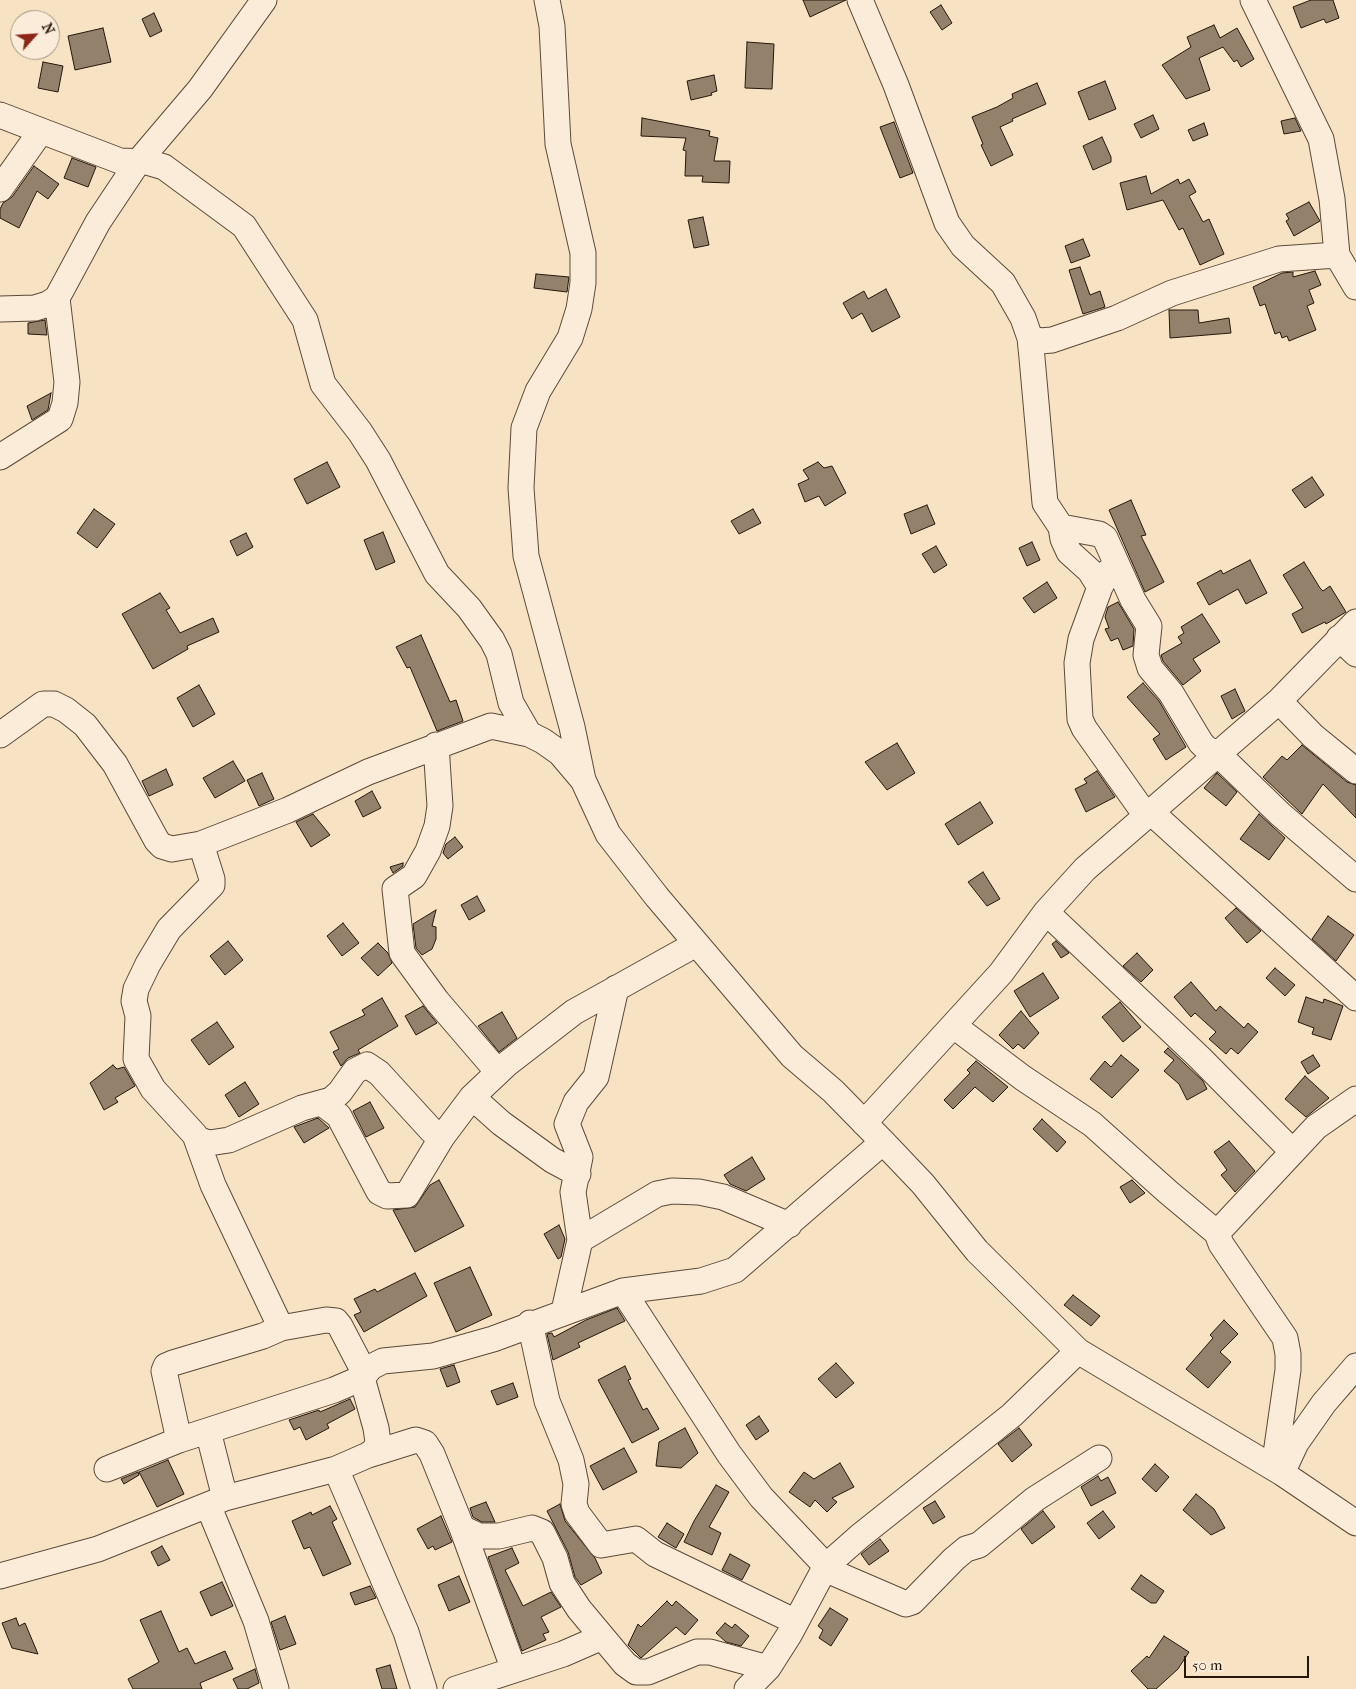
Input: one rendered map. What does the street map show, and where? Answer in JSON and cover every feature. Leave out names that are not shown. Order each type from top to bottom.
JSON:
[{"type":"street","points":[[0,309],[35,308],[48,304],[58,298],[98,222],[138,162],[200,88],[264,0]]},
{"type":"street","points":[[547,0],[552,26],[558,144],[583,253],[583,283],[579,309],[570,338],[538,391],[524,428],[521,488],[526,556],[572,727],[583,780],[608,834],[696,944],[792,1056],[832,1091],[883,1142],[923,1184],[978,1251],[1078,1351],[1355,1519]]},
{"type":"street","points":[[860,0],[896,86],[948,223],[963,246],[1003,283],[1023,318],[1030,338],[1037,404],[1042,494],[1049,511],[1061,527],[1063,539],[1069,552],[1090,571],[1100,587]]},
{"type":"street","points":[[1253,0],[1322,139],[1332,199],[1337,255],[1356,287]]},
{"type":"street","points":[[0,114],[120,161],[147,162],[164,167],[237,220],[252,236],[305,320],[323,384],[368,444],[437,574],[469,608],[492,640],[499,654],[512,703],[529,734]]},
{"type":"street","points":[[0,189],[42,131]]},
{"type":"street","points":[[1030,338],[1040,342],[1052,340],[1117,318],[1172,293],[1279,259],[1337,255]]},
{"type":"street","points":[[0,457],[60,419],[65,403],[67,382],[58,298]]},
{"type":"street","points":[[1061,527],[1102,535],[1115,559],[1132,600],[1149,626],[1146,655],[1150,668],[1171,693],[1201,744],[1218,754],[1280,814],[1356,879]]},
{"type":"street","points":[[1115,559],[1100,587],[1081,639],[1077,663],[1080,719],[1084,728],[1150,815],[1356,998]]},
{"type":"street","points":[[864,1123],[1001,973],[1046,912],[1085,870],[1350,638]]},
{"type":"street","points":[[1279,701],[1313,736],[1356,771]]},
{"type":"street","points":[[0,734],[43,704],[54,704],[66,710],[84,725],[115,764],[159,844],[172,849],[201,844],[288,810],[368,772],[491,726],[529,734],[543,741],[560,753],[583,780]]},
{"type":"street","points":[[436,745],[440,806],[437,826],[428,851],[414,876],[395,888],[402,953],[437,1001],[498,1072]]},
{"type":"street","points":[[201,844],[212,879],[212,885],[169,929],[158,945],[136,989],[134,1001],[138,1016],[136,1059],[153,1089],[197,1139],[213,1185],[281,1328]]},
{"type":"street","points":[[1046,912],[1200,1058],[1292,1150]]},
{"type":"street","points":[[322,1104],[339,1116],[370,1178],[382,1195],[404,1196],[410,1192],[442,1137],[472,1097],[498,1072],[574,1012],[696,944]]},
{"type":"street","points":[[564,1311],[580,1240],[573,1203],[573,1192],[580,1157],[568,1128],[568,1120],[576,1102],[596,1077],[616,988]]},
{"type":"street","points":[[954,1026],[1023,1078],[1092,1124],[1168,1192],[1217,1232],[1221,1244],[1285,1338],[1288,1370],[1278,1471]]},
{"type":"street","points":[[197,1139],[209,1144],[224,1142],[302,1108],[322,1104],[340,1092],[355,1071],[367,1065],[379,1073],[432,1131],[442,1137]]},
{"type":"street","points":[[472,1097],[523,1139],[552,1160],[578,1174]]},
{"type":"street","points":[[1217,1232],[1292,1150],[1316,1127],[1356,1099]]},
{"type":"street","points":[[107,1469],[179,1440],[334,1390],[363,1375],[383,1361],[433,1356],[493,1339],[530,1323],[623,1291],[700,1281],[735,1270],[883,1142]]},
{"type":"street","points":[[580,1240],[657,1194],[672,1191],[699,1192],[722,1197],[789,1225]]},
{"type":"street","points":[[623,1291],[729,1454],[762,1497],[826,1566],[846,1578],[906,1604],[910,1603],[954,1558],[966,1550],[980,1545],[1035,1499],[1099,1458]]},
{"type":"street","points":[[179,1440],[164,1371],[166,1366],[263,1336],[281,1328],[326,1320],[336,1322],[344,1331],[363,1375],[378,1442],[375,1450],[368,1455]]},
{"type":"street","points":[[530,1323],[547,1401],[571,1460],[576,1484],[574,1504],[577,1513],[601,1545],[636,1539],[655,1554],[796,1622]]},
{"type":"street","points":[[747,1689],[768,1668],[796,1622],[826,1566],[860,1536],[1012,1415],[1078,1351]]},
{"type":"street","points":[[1278,1471],[1324,1403],[1356,1366]]},
{"type":"street","points":[[208,1431],[217,1502],[276,1689]]},
{"type":"street","points":[[0,1576],[98,1549],[217,1502],[336,1469],[368,1455],[416,1440],[425,1443],[432,1454],[462,1528],[514,1670]]},
{"type":"street","points":[[336,1469],[406,1632],[424,1689]]},
{"type":"street","points":[[462,1528],[479,1536],[499,1536],[532,1528],[542,1532],[555,1558],[562,1583],[579,1609],[625,1664],[636,1672],[648,1672],[697,1652],[710,1652],[768,1668]]},
{"type":"street","points":[[456,1689],[563,1654],[602,1637]]},
{"type":"building","points":[[803,0],[846,0],[810,17]]},
{"type":"building","points":[[1311,0],[1333,0],[1339,18],[1326,23],[1324,19],[1301,28],[1293,7]]},
{"type":"building","points":[[941,5],[952,23],[942,30],[930,12]]},
{"type":"building","points":[[154,13],[162,31],[150,37],[142,19]]},
{"type":"building","points":[[1214,25],[1220,38],[1237,28],[1254,59],[1241,67],[1237,60],[1234,62],[1223,47],[1199,58],[1210,90],[1186,99],[1162,65],[1191,47],[1187,37]]},
{"type":"building","points":[[103,28],[111,62],[75,70],[68,36]]},
{"type":"building","points":[[747,42],[774,44],[772,89],[745,88]]},
{"type":"building","points":[[43,62],[63,66],[58,92],[38,88]]},
{"type":"building","points":[[714,75],[717,91],[711,93],[712,95],[691,100],[687,81]]},
{"type":"building","points":[[1105,81],[1116,109],[1089,120],[1078,92]]},
{"type":"building","points":[[1037,83],[1046,104],[1012,119],[1013,121],[1000,127],[1013,155],[991,166],[981,145],[983,144],[972,117],[997,107],[1013,98],[1012,94]]},
{"type":"building","points":[[1153,115],[1159,129],[1141,138],[1134,124]]},
{"type":"building","points":[[642,118],[710,131],[709,136],[718,138],[714,161],[730,161],[729,183],[702,182],[703,176],[685,176],[686,151],[683,150],[686,138],[641,136]]},
{"type":"building","points":[[1295,118],[1301,131],[1284,134],[1281,121]]},
{"type":"building","points":[[894,122],[913,173],[900,178],[880,127]]},
{"type":"building","points":[[1204,123],[1208,135],[1193,141],[1188,130]]},
{"type":"building","points":[[1102,137],[1111,157],[1111,162],[1093,170],[1083,146]]},
{"type":"building","points":[[72,158],[96,167],[88,187],[64,178]]},
{"type":"building","points":[[34,166],[59,184],[48,199],[37,191],[19,228],[0,218],[0,209],[3,203],[12,197]]},
{"type":"building","points":[[1146,176],[1151,194],[1178,179],[1180,184],[1189,179],[1196,192],[1189,196],[1203,222],[1209,219],[1224,254],[1200,265],[1183,228],[1179,230],[1163,200],[1127,210],[1120,183]]},
{"type":"building","points":[[1309,202],[1320,221],[1294,236],[1286,221],[1289,219],[1286,214]]},
{"type":"building","points":[[703,217],[709,245],[694,248],[688,220]]},
{"type":"building","points":[[1083,239],[1090,256],[1071,263],[1065,246]]},
{"type":"building","points":[[1080,267],[1090,295],[1100,291],[1105,307],[1083,314],[1069,270]]},
{"type":"building","points":[[1315,271],[1321,285],[1309,290],[1314,303],[1307,306],[1316,330],[1289,341],[1287,336],[1282,338],[1280,332],[1275,334],[1265,304],[1260,306],[1253,287],[1282,273],[1293,272],[1293,277]]},
{"type":"building","points":[[536,274],[569,277],[567,292],[534,288]]},
{"type":"building","points":[[886,289],[900,317],[872,332],[862,313],[852,319],[843,303],[864,291],[868,299]]},
{"type":"building","points":[[1169,310],[1198,310],[1199,323],[1229,318],[1231,333],[1170,338]]},
{"type":"building","points":[[45,320],[47,335],[28,334],[28,323]]},
{"type":"building","points":[[51,393],[48,410],[32,420],[27,406]]},
{"type":"building","points":[[327,462],[340,487],[307,504],[294,479]]},
{"type":"building","points":[[818,462],[824,468],[832,466],[846,493],[825,506],[819,496],[805,502],[798,484],[809,479],[803,470]]},
{"type":"building","points":[[1312,477],[1324,495],[1305,508],[1292,490]]},
{"type":"building","points":[[1131,500],[1146,535],[1141,536],[1164,582],[1145,592],[1109,510]]},
{"type":"building","points":[[927,505],[935,524],[911,534],[904,514]]},
{"type":"building","points":[[94,509],[115,524],[97,548],[77,533]]},
{"type":"building","points":[[753,509],[761,523],[739,534],[731,521]]},
{"type":"building","points":[[383,532],[395,562],[376,570],[364,540]]},
{"type":"building","points":[[246,533],[253,547],[237,556],[230,541]]},
{"type":"building","points":[[1032,542],[1040,560],[1027,566],[1019,548]]},
{"type":"building","points":[[936,546],[947,565],[934,573],[922,554]]},
{"type":"building","points":[[1250,560],[1267,593],[1246,604],[1238,589],[1209,605],[1197,583],[1221,570],[1223,574]]},
{"type":"building","points":[[1304,562],[1323,591],[1330,586],[1346,612],[1326,624],[1325,622],[1302,633],[1292,614],[1303,608],[1283,575]]},
{"type":"building","points":[[1047,582],[1057,598],[1034,613],[1023,598]]},
{"type":"building","points":[[160,593],[170,608],[166,610],[180,633],[213,618],[219,632],[187,646],[188,649],[153,669],[122,614]]},
{"type":"building","points":[[1118,602],[1134,629],[1133,646],[1123,650],[1118,638],[1111,641],[1105,629],[1109,628],[1105,617],[1108,607]]},
{"type":"building","points":[[1202,614],[1220,642],[1193,659],[1201,671],[1183,685],[1163,661],[1161,655],[1182,643],[1178,637],[1184,633],[1181,627]]},
{"type":"building","points":[[421,635],[450,702],[456,700],[463,721],[437,731],[410,667],[407,668],[396,647]]},
{"type":"building","points":[[1143,683],[1159,701],[1186,747],[1166,760],[1153,739],[1160,734],[1127,697]]},
{"type":"building","points":[[199,685],[215,714],[193,727],[177,698]]},
{"type":"building","points":[[1235,689],[1245,711],[1232,719],[1221,696]]},
{"type":"building","points":[[897,743],[915,773],[887,790],[865,762]]},
{"type":"building","points":[[1302,745],[1347,782],[1356,785],[1356,818],[1323,784],[1302,814],[1263,777],[1282,756],[1287,760]]},
{"type":"building","points":[[233,761],[245,781],[215,798],[203,778]]},
{"type":"building","points":[[166,769],[173,785],[149,796],[142,781]]},
{"type":"building","points":[[1097,771],[1115,797],[1086,812],[1075,789],[1087,783],[1084,779]]},
{"type":"building","points":[[262,773],[274,799],[259,806],[247,780]]},
{"type":"building","points":[[1217,773],[1237,792],[1226,806],[1204,788]]},
{"type":"building","points":[[372,791],[381,808],[363,817],[355,801]]},
{"type":"building","points":[[980,802],[993,823],[958,845],[945,824]]},
{"type":"building","points":[[313,814],[330,835],[311,847],[296,822]]},
{"type":"building","points":[[1259,814],[1285,838],[1269,860],[1240,839]]},
{"type":"building","points":[[455,837],[463,847],[448,859],[443,853],[446,844]]},
{"type":"building","points":[[403,863],[403,866],[393,873],[390,867]]},
{"type":"building","points":[[983,872],[1000,899],[987,906],[968,882]]},
{"type":"building","points":[[477,896],[485,911],[469,920],[461,905]]},
{"type":"building","points":[[1236,908],[1261,931],[1247,943],[1225,918]]},
{"type":"building","points":[[436,910],[432,926],[436,927],[436,939],[432,949],[422,955],[416,948],[413,924]]},
{"type":"building","points":[[1328,916],[1354,935],[1336,961],[1312,939]]},
{"type":"building","points":[[343,923],[359,943],[342,956],[327,936]]},
{"type":"building","points":[[228,941],[243,960],[225,975],[210,956]]},
{"type":"building","points":[[1056,941],[1069,953],[1061,958],[1052,944]]},
{"type":"building","points":[[378,943],[388,953],[392,963],[378,976],[361,958]]},
{"type":"building","points":[[1137,953],[1153,970],[1141,982],[1123,966]]},
{"type":"building","points":[[1275,968],[1295,985],[1285,996],[1266,978]]},
{"type":"building","points":[[1043,973],[1059,998],[1030,1017],[1014,991]]},
{"type":"building","points":[[1191,982],[1216,1011],[1220,1006],[1244,1028],[1248,1023],[1258,1032],[1238,1054],[1231,1048],[1226,1054],[1209,1039],[1216,1032],[1195,1013],[1191,1017],[1174,997]]},
{"type":"building","points":[[1306,997],[1323,1003],[1324,999],[1343,1006],[1331,1040],[1312,1034],[1314,1028],[1298,1022]]},
{"type":"building","points":[[382,998],[398,1026],[358,1050],[360,1053],[348,1058],[341,1066],[333,1052],[339,1049],[330,1032],[365,1015],[362,1010]]},
{"type":"building","points":[[1120,1002],[1141,1027],[1123,1042],[1102,1017]]},
{"type":"building","points":[[423,1006],[437,1023],[416,1035],[405,1016]]},
{"type":"building","points":[[1021,1011],[1039,1033],[1024,1049],[1018,1044],[1013,1049],[999,1035]]},
{"type":"building","points":[[502,1012],[517,1038],[499,1052],[478,1026]]},
{"type":"building","points":[[217,1022],[234,1047],[209,1065],[191,1040]]},
{"type":"building","points":[[1168,1048],[1203,1081],[1207,1089],[1187,1100],[1179,1084],[1164,1071],[1174,1060],[1164,1052]]},
{"type":"building","points":[[1121,1055],[1139,1070],[1112,1098],[1090,1079],[1105,1061],[1111,1067]]},
{"type":"building","points":[[1313,1055],[1320,1066],[1308,1074],[1301,1062]]},
{"type":"building","points":[[976,1061],[1008,1087],[993,1102],[975,1087],[953,1109],[944,1100],[970,1073],[967,1070]]},
{"type":"building","points":[[113,1065],[117,1069],[124,1067],[135,1086],[115,1098],[118,1102],[104,1110],[90,1083]]},
{"type":"building","points":[[1305,1076],[1329,1098],[1306,1117],[1285,1099]]},
{"type":"building","points":[[245,1082],[259,1104],[239,1117],[225,1095]]},
{"type":"building","points":[[370,1102],[384,1128],[366,1137],[353,1111]]},
{"type":"building","points":[[318,1118],[329,1128],[304,1143],[294,1127]]},
{"type":"building","points":[[1042,1119],[1066,1142],[1057,1152],[1033,1129]]},
{"type":"building","points":[[1229,1141],[1255,1171],[1235,1192],[1221,1175],[1227,1170],[1214,1152]]},
{"type":"building","points":[[752,1157],[765,1179],[746,1191],[730,1184],[724,1175]]},
{"type":"building","points":[[439,1180],[464,1226],[415,1252],[393,1210],[415,1207],[430,1185]]},
{"type":"building","points":[[1132,1180],[1145,1193],[1130,1203],[1120,1187]]},
{"type":"building","points":[[559,1225],[565,1239],[561,1257],[558,1259],[544,1234]]},
{"type":"building","points":[[470,1267],[492,1315],[456,1332],[434,1283]]},
{"type":"building","points":[[415,1273],[427,1296],[364,1332],[354,1315],[361,1312],[354,1299],[375,1289],[377,1292]]},
{"type":"building","points":[[1073,1295],[1100,1316],[1091,1326],[1064,1305]]},
{"type":"building","points":[[617,1308],[625,1321],[578,1343],[580,1347],[553,1360],[547,1334],[552,1333],[554,1337],[586,1320]]},
{"type":"building","points":[[1224,1320],[1238,1334],[1220,1352],[1231,1362],[1208,1388],[1186,1369],[1213,1338],[1210,1335]]},
{"type":"building","points":[[836,1363],[854,1383],[836,1398],[818,1379]]},
{"type":"building","points":[[454,1365],[460,1382],[447,1387],[440,1369]]},
{"type":"building","points":[[625,1366],[631,1379],[628,1380],[643,1410],[647,1408],[659,1429],[632,1443],[598,1380]]},
{"type":"building","points":[[513,1383],[518,1397],[497,1405],[491,1391]]},
{"type":"building","points":[[350,1399],[355,1409],[327,1424],[329,1428],[306,1440],[300,1427],[294,1430],[289,1420],[319,1410],[320,1412]]},
{"type":"building","points":[[759,1416],[769,1431],[756,1440],[746,1425]]},
{"type":"building","points":[[685,1428],[698,1453],[681,1468],[656,1466],[659,1442]]},
{"type":"building","points":[[1019,1428],[1032,1445],[1012,1462],[998,1444]]},
{"type":"building","points":[[624,1448],[637,1472],[603,1490],[590,1466]]},
{"type":"building","points":[[168,1460],[184,1494],[157,1507],[139,1472]]},
{"type":"building","points":[[840,1463],[854,1487],[832,1498],[837,1502],[827,1512],[815,1500],[810,1507],[789,1492],[804,1472],[814,1479]]},
{"type":"building","points":[[1155,1464],[1169,1477],[1156,1492],[1142,1479]]},
{"type":"building","points":[[138,1472],[139,1475],[124,1484],[121,1479]]},
{"type":"building","points":[[1098,1476],[1101,1481],[1108,1477],[1116,1493],[1091,1506],[1081,1487]]},
{"type":"building","points":[[716,1485],[729,1492],[709,1527],[721,1533],[712,1555],[684,1542],[694,1521]]},
{"type":"building","points":[[1196,1494],[1214,1509],[1225,1528],[1211,1535],[1183,1510]]},
{"type":"building","points":[[935,1501],[945,1517],[933,1524],[923,1508]]},
{"type":"building","points":[[486,1502],[495,1522],[482,1522],[473,1517],[470,1508]]},
{"type":"building","points":[[560,1504],[565,1521],[595,1558],[602,1573],[581,1585],[575,1577],[568,1552],[547,1511]]},
{"type":"building","points":[[330,1506],[337,1519],[332,1522],[351,1564],[323,1576],[310,1547],[304,1549],[292,1521],[311,1512],[312,1515]]},
{"type":"building","points":[[1043,1511],[1055,1527],[1032,1544],[1021,1529]]},
{"type":"building","points":[[1103,1511],[1115,1527],[1099,1539],[1087,1523]]},
{"type":"building","points":[[441,1516],[452,1542],[435,1550],[433,1546],[428,1549],[417,1529]]},
{"type":"building","points":[[667,1523],[684,1534],[676,1548],[658,1537]]},
{"type":"building","points":[[880,1539],[889,1551],[869,1565],[861,1554]]},
{"type":"building","points":[[162,1546],[170,1560],[158,1566],[151,1552]]},
{"type":"building","points":[[512,1548],[519,1563],[505,1570],[523,1606],[551,1592],[561,1607],[541,1617],[549,1632],[543,1634],[546,1640],[522,1651],[488,1557]]},
{"type":"building","points":[[730,1554],[750,1565],[742,1580],[722,1570]]},
{"type":"building","points":[[1141,1575],[1164,1591],[1156,1603],[1151,1603],[1131,1589]]},
{"type":"building","points":[[459,1576],[470,1602],[449,1611],[438,1585]]},
{"type":"building","points":[[222,1582],[233,1606],[211,1616],[200,1592]]},
{"type":"building","points":[[370,1586],[376,1598],[355,1605],[350,1593]]},
{"type":"building","points":[[667,1601],[672,1606],[676,1601],[698,1620],[685,1635],[676,1627],[641,1658],[628,1645],[638,1624],[641,1627]]},
{"type":"building","points":[[830,1608],[848,1619],[831,1646],[819,1638],[823,1630],[818,1626]]},
{"type":"building","points":[[161,1611],[179,1652],[187,1648],[195,1664],[225,1651],[233,1669],[200,1683],[202,1689],[133,1689],[128,1679],[159,1662],[140,1620]]},
{"type":"building","points":[[285,1616],[296,1644],[280,1650],[271,1622]]},
{"type":"building","points":[[16,1618],[19,1626],[25,1623],[38,1654],[12,1648],[2,1623]]},
{"type":"building","points":[[725,1623],[732,1628],[735,1624],[749,1636],[741,1646],[726,1642],[716,1633]]},
{"type":"building","points":[[1164,1636],[1189,1652],[1178,1669],[1156,1689],[1148,1689],[1131,1671],[1147,1656],[1149,1658]]},
{"type":"building","points":[[390,1665],[397,1689],[382,1689],[376,1669]]},
{"type":"building","points":[[255,1669],[259,1683],[247,1689],[238,1689],[233,1679]]}]
